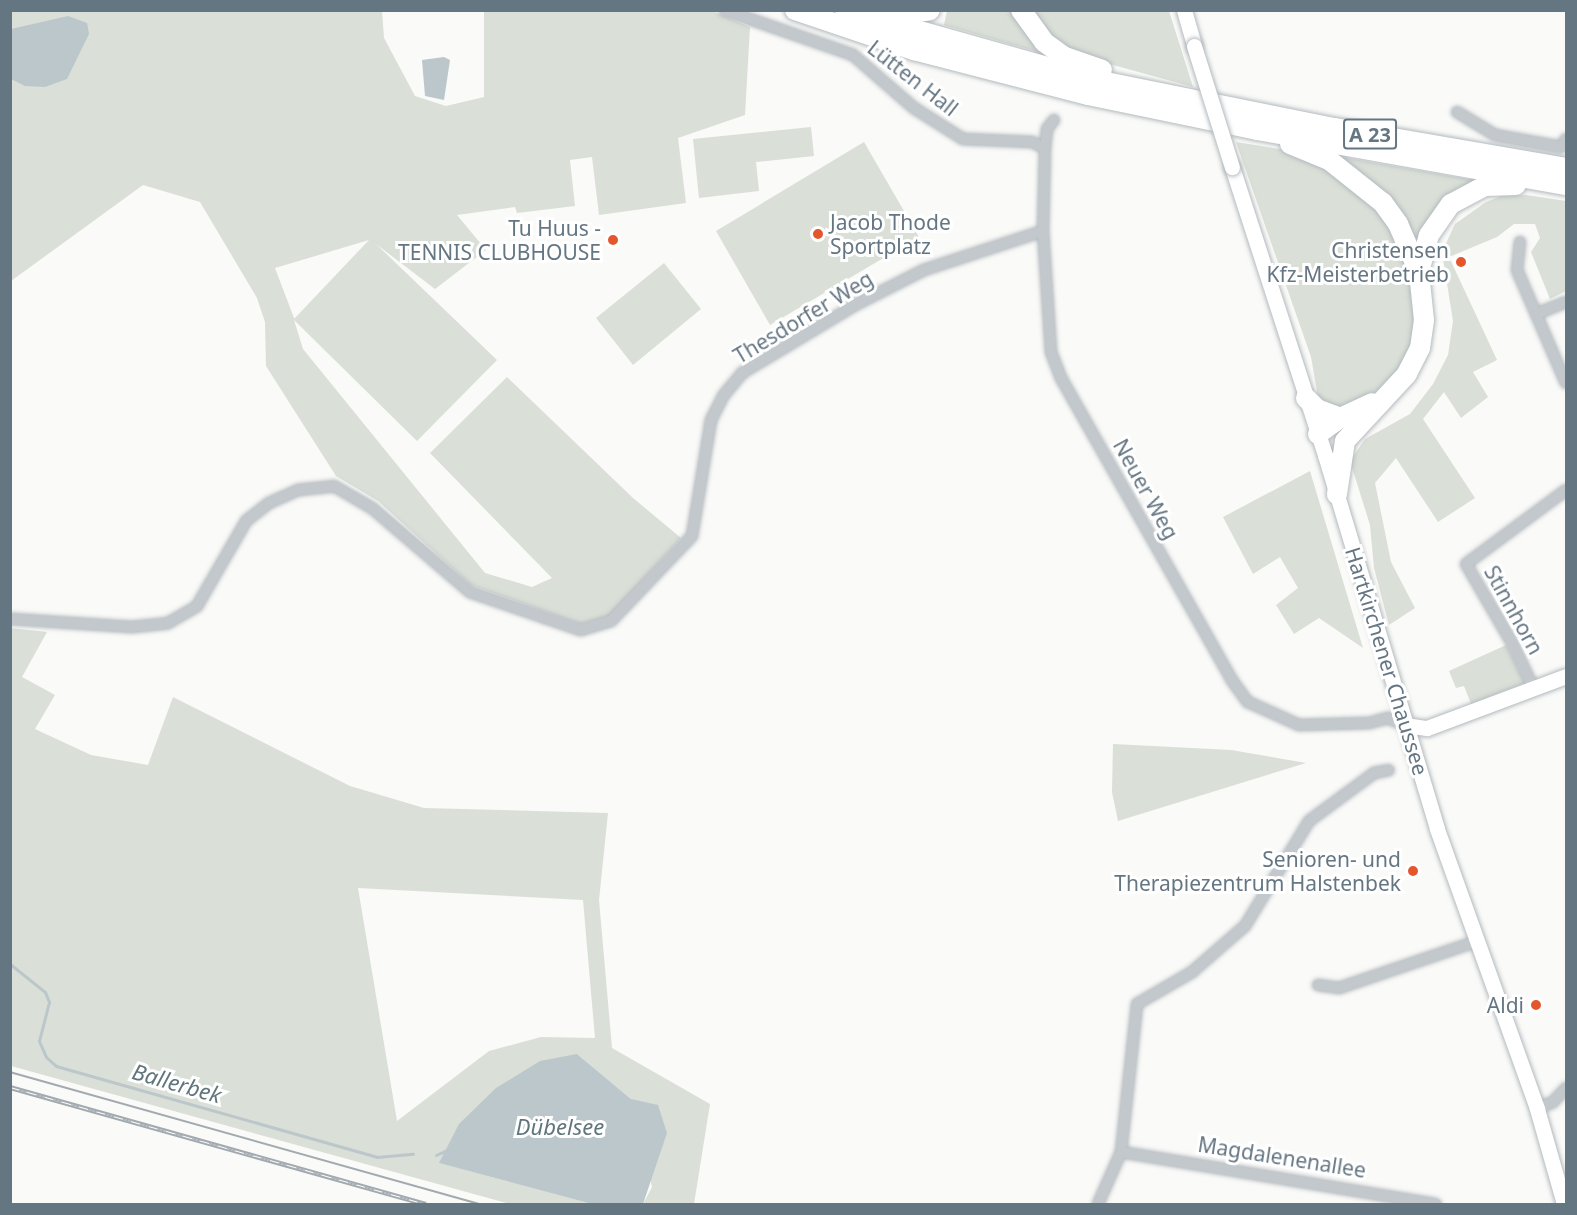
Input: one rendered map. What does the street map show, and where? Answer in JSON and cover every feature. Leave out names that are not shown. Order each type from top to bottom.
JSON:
[{"type":"highway","name":"A 23","points":[[795,10],[914,50],[1005,75],[1257,130],[1566,185]]},
{"type":"highway","name":"A 23","points":[[845,10],[998,56],[1175,97],[1566,168]]},
{"type":"highway","points":[[877,10],[896,15],[930,10]]},
{"type":"highway","points":[[1021,10],[1044,42],[1065,57],[1175,97]]},
{"type":"highway","points":[[1257,130],[1329,160],[1359,181],[1398,224],[1419,272],[1424,320],[1420,348],[1407,374],[1385,397],[1346,424],[1318,434]]},
{"type":"highway","points":[[1419,272],[1438,218],[1464,194],[1501,184],[1566,185]]},
{"type":"highway","points":[[1306,398],[1317,409],[1346,424]]},
{"type":"highway","points":[[1337,494],[1346,424]]},
{"type":"main road","name":"Hartkirchener Chaussee","points":[[1184,10],[1337,494],[1405,726],[1475,942],[1537,1109],[1564,1204]]},
{"type":"main road","points":[[1405,726],[1427,728],[1566,676]]},
{"type":"street","name":"Lütten Hall","points":[[724,10],[853,55],[914,108],[963,140],[1032,142],[1045,148]]},
{"type":"street","points":[[1457,112],[1494,135],[1560,147],[1566,139]]},
{"type":"street","name":"Neuer Weg","points":[[1054,120],[1047,129],[1045,148],[1043,231],[1048,336],[1057,369],[1238,689],[1260,710],[1299,725],[1369,723],[1388,718],[1405,726]]},
{"type":"street","name":"Thesdorfer Weg","points":[[10,619],[132,627],[168,623],[197,606],[246,521],[269,503],[298,490],[334,486],[372,508],[470,592],[581,630],[611,621],[692,536],[711,420],[723,396],[742,373],[857,304],[924,270],[1043,231]]},
{"type":"street","points":[[1520,242],[1517,270],[1566,383]]},
{"type":"street","points":[[1536,314],[1566,302]]},
{"type":"street","name":"Stinnhorn","points":[[1534,689],[1512,643],[1466,564],[1566,490]]},
{"type":"street","points":[[1098,1204],[1121,1152],[1137,1004],[1192,972],[1245,926],[1309,821],[1365,779],[1389,770]]},
{"type":"street","points":[[1318,985],[1339,988],[1475,942]]},
{"type":"street","points":[[1537,1109],[1553,1102],[1566,1088]]},
{"type":"street","name":"Magdalenenallee","points":[[1121,1152],[1436,1204]]},
{"type":"shaded area","points":[[10,11],[382,11],[384,38],[415,96],[446,106],[484,97],[484,11],[712,11],[750,27],[745,115],[678,138],[686,203],[599,215],[592,157],[570,160],[575,206],[517,213],[515,207],[457,215],[486,250],[435,289],[376,244],[497,360],[417,441],[294,320],[303,349],[485,573],[532,587],[552,578],[430,453],[507,377],[633,498],[681,538],[609,616],[581,624],[471,585],[378,501],[336,476],[266,366],[265,322],[257,298],[200,202],[143,185],[11,281]],"holes":[[[369,240],[295,318],[275,268]]]},
{"type":"shaded area","points":[[947,11],[1015,11],[1056,57],[944,25]]},
{"type":"shaded area","points":[[1027,11],[1169,11],[1193,87],[1084,57],[1056,43]]},
{"type":"shaded area","points":[[811,127],[814,156],[756,162],[759,191],[699,198],[693,139]]},
{"type":"shaded area","name":"Jacob Thode Sportplatz","points":[[864,142],[919,237],[770,325],[716,231]]},
{"type":"shaded area","points":[[1236,142],[1286,150],[1324,164],[1385,216],[1410,269],[1418,324],[1412,350],[1388,385],[1356,403],[1340,409],[1327,407],[1318,397],[1311,357]]},
{"type":"shaded area","points":[[1341,157],[1473,180],[1473,184],[1419,251],[1339,161]]},
{"type":"shaded area","points":[[1526,195],[1566,201],[1566,291],[1550,299],[1531,252],[1540,238],[1535,224],[1514,224],[1497,237],[1449,257],[1497,360],[1473,372],[1488,397],[1461,418],[1444,392],[1423,419],[1475,498],[1438,522],[1396,458],[1375,483],[1391,562],[1415,608],[1389,625],[1374,568],[1370,525],[1350,461],[1365,439],[1410,414],[1433,384],[1448,355],[1453,321],[1442,252],[1455,224],[1486,202],[1501,196]]},
{"type":"shaded area","points":[[664,263],[701,309],[633,365],[596,318]]},
{"type":"shaded area","points":[[1310,471],[1363,648],[1319,618],[1294,634],[1276,605],[1298,588],[1280,557],[1253,574],[1223,517]]},
{"type":"shaded area","points":[[10,628],[47,632],[22,677],[55,695],[35,729],[91,755],[148,765],[173,697],[350,786],[424,808],[608,813],[599,900],[612,1048],[710,1104],[694,1204],[643,1204],[652,1187],[631,1099],[577,1054],[440,1163],[592,1204],[510,1204],[11,1066]],"holes":[[[358,888],[583,900],[595,1038],[541,1037],[489,1051],[397,1121]]]},
{"type":"shaded area","points":[[1506,645],[1525,683],[1471,704],[1464,686],[1456,688],[1449,671]]},
{"type":"shaded area","points":[[1113,744],[1231,750],[1306,763],[1118,821],[1112,792]]},
{"type":"water","points":[[68,16],[87,23],[89,34],[67,79],[45,87],[25,86],[11,79],[11,29]]},
{"type":"water","points":[[444,57],[450,60],[444,100],[425,96],[422,60]]},
{"type":"water","name":"Dübelsee","points":[[577,1054],[631,1099],[658,1105],[667,1133],[643,1204],[592,1204],[439,1163],[459,1124],[496,1088],[540,1061]]},
{"type":"waterway","name":"Ballerbek","points":[[10,964],[45,992],[49,1002],[39,1041],[46,1057],[56,1066],[377,1157],[413,1154]]},
{"type":"waterway","name":"Ballerbek","points":[[436,1155],[445,1151]]},
{"type":"tram line","points":[[10,1072],[481,1204]]},
{"type":"railway","points":[[10,1087],[426,1204]]},
{"type":"place","name":"Jacob Thode Sportplatz","points":[[818,234]]},
{"type":"place","name":"Tu Huus - TENNIS CLUBHOUSE","points":[[613,240]]},
{"type":"place","name":"Christensen Kfz-Meisterbetrieb","points":[[1461,262]]},
{"type":"place","name":"Senioren- und Therapiezentrum Halstenbek","points":[[1413,871]]},
{"type":"place","name":"Aldi","points":[[1536,1005]]}]
